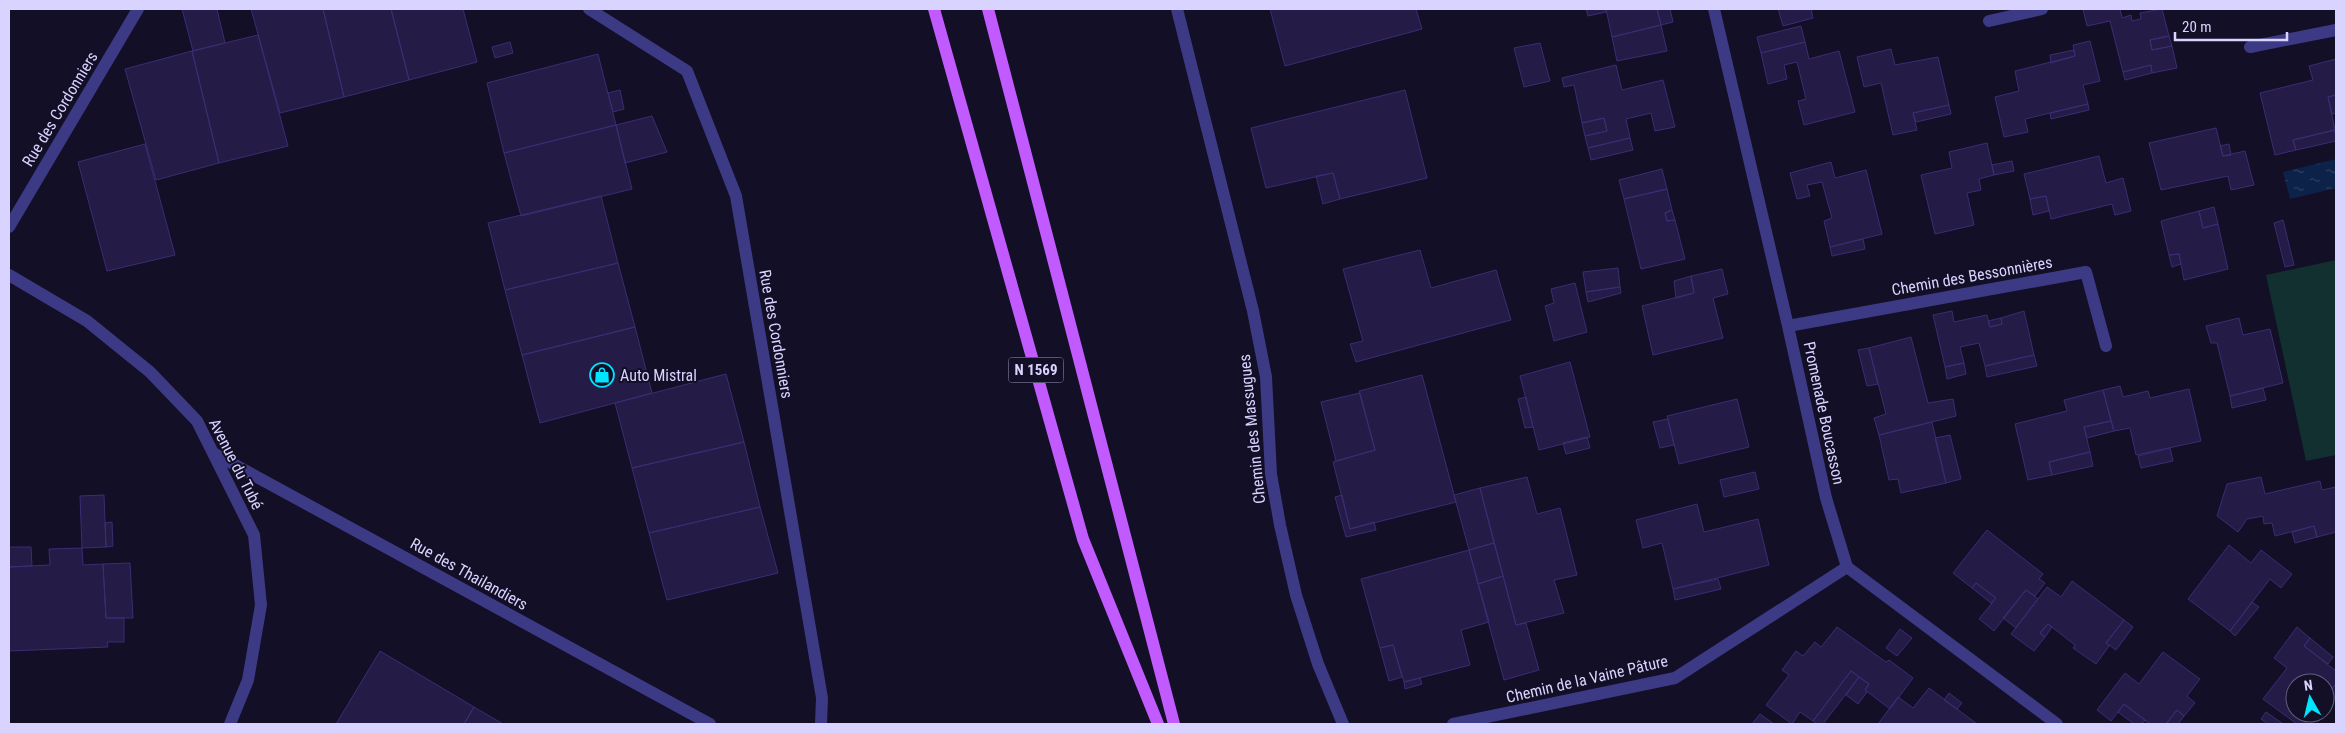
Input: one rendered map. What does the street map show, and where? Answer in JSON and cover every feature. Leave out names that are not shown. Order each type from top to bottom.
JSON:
[{"type":"main road","name":"N 1569","points":[[934,9],[1083,539],[1158,724]]},
{"type":"main road","points":[[988,9],[1174,724]]},
{"type":"street","name":"Rue des Cordonniers","points":[[9,227],[138,9]]},
{"type":"street","name":"Rue des Cordonniers","points":[[589,9],[687,71],[736,196],[822,698],[821,724]]},
{"type":"street","name":"Chemin des Massugues","points":[[1177,9],[1253,311],[1266,377],[1272,474],[1280,525],[1292,577],[1318,664],[1343,724]]},
{"type":"street","name":"Promenade Boucasson","points":[[1714,9],[1826,498],[1847,567]]},
{"type":"street","points":[[1989,21],[2042,9]]},
{"type":"street","points":[[2250,47],[2336,30]]},
{"type":"street","name":"Chemin des Bessonnières","points":[[1788,326],[2086,272],[2106,346]]},
{"type":"street","name":"Avenue du Tubé","points":[[9,275],[87,321],[150,372],[197,421],[254,536],[261,605],[248,680],[230,724]]},
{"type":"street","name":"Rue des Thailandiers","points":[[213,453],[710,724]]},
{"type":"street","points":[[1847,567],[2057,724]]},
{"type":"street","name":"Chemin de la Vaine Pâture","points":[[1453,724],[1675,678],[1847,567]]},
{"type":"green space","points":[[2336,260],[2336,455],[2306,461],[2266,275]]},
{"type":"water","points":[[2336,159],[2336,188],[2290,199],[2283,172]]},
{"type":"building","points":[[182,9],[217,9],[225,43],[193,51]]},
{"type":"building","points":[[251,9],[323,9],[344,97],[280,113]]},
{"type":"building","points":[[323,9],[391,9],[409,80],[344,97]]},
{"type":"building","points":[[391,9],[463,9],[477,62],[409,80]]},
{"type":"building","points":[[1270,9],[1416,9],[1422,29],[1285,66]]},
{"type":"building","points":[[1586,9],[1606,9],[1606,12],[1588,16]]},
{"type":"building","points":[[1606,9],[1657,9],[1661,25],[1612,37]]},
{"type":"building","points":[[1657,9],[1670,9],[1673,22],[1661,25]]},
{"type":"building","points":[[1778,9],[1811,9],[1813,18],[1783,26]]},
{"type":"building","points":[[2083,9],[2120,9],[2122,18],[2131,15],[2132,21],[2141,19],[2140,13],[2162,9],[2169,36],[2150,40],[2152,50],[2172,46],[2177,68],[2152,73],[2151,65],[2123,72],[2110,21],[2087,26]]},
{"type":"building","points":[[1661,25],[1667,51],[1617,61],[1612,37]]},
{"type":"building","points":[[1801,26],[1805,42],[1761,53],[1757,37]]},
{"type":"building","points":[[258,35],[288,146],[219,163],[192,51]]},
{"type":"building","points":[[2169,36],[2172,46],[2152,50],[2150,40]]},
{"type":"building","points":[[2090,41],[2100,81],[2083,85],[2088,104],[2025,119],[2028,132],[2004,137],[1995,97],[2019,91],[2015,71],[2075,56],[2073,45]]},
{"type":"building","points":[[510,42],[513,53],[495,58],[492,47]]},
{"type":"building","points":[[1805,42],[1809,59],[1839,51],[1855,112],[1804,125],[1798,101],[1806,99],[1797,62],[1784,65],[1787,79],[1768,84],[1761,53]]},
{"type":"building","points":[[1540,43],[1550,81],[1524,87],[1514,48]]},
{"type":"building","points":[[1891,49],[1895,65],[1938,57],[1949,105],[1913,113],[1917,130],[1893,135],[1881,83],[1864,87],[1857,57]]},
{"type":"building","points":[[2074,50],[2075,56],[2051,63],[2050,55]]},
{"type":"building","points":[[192,51],[219,163],[156,180],[125,69]]},
{"type":"building","points":[[598,54],[616,125],[504,153],[487,83]]},
{"type":"building","points":[[2336,59],[2336,95],[2328,97],[2335,130],[2293,140],[2296,150],[2275,155],[2260,93],[2313,80],[2309,66]]},
{"type":"building","points":[[1616,65],[1622,90],[1663,80],[1675,127],[1655,131],[1651,113],[1626,119],[1630,138],[1588,148],[1585,136],[1607,131],[1604,118],[1582,123],[1574,85],[1564,87],[1562,78]]},
{"type":"building","points":[[2151,65],[2152,73],[2125,80],[2123,72]]},
{"type":"building","points":[[620,90],[624,109],[613,112],[608,93]]},
{"type":"building","points":[[1405,90],[1427,178],[1340,199],[1333,173],[1266,188],[1251,128]]},
{"type":"building","points":[[2336,95],[2336,113],[2332,114],[2328,97]]},
{"type":"building","points":[[2088,104],[2089,110],[2051,119],[2050,113]]},
{"type":"building","points":[[1949,105],[1951,114],[1916,122],[1913,113]]},
{"type":"building","points":[[652,116],[667,152],[625,163],[616,125]]},
{"type":"building","points":[[1604,118],[1607,131],[1585,136],[1582,123]]},
{"type":"building","points":[[616,125],[632,189],[521,216],[504,153]]},
{"type":"building","points":[[2216,128],[2223,156],[2245,151],[2254,185],[2231,190],[2228,176],[2161,190],[2149,143]]},
{"type":"building","points":[[2335,130],[2336,141],[2296,150],[2293,140]]},
{"type":"building","points":[[1630,138],[1633,150],[1591,160],[1588,148]]},
{"type":"building","points":[[1987,143],[1994,175],[1979,179],[1981,190],[1967,193],[1974,225],[1935,234],[1921,175],[1952,168],[1949,152]]},
{"type":"building","points":[[145,144],[175,255],[107,271],[78,162]]},
{"type":"building","points":[[2229,144],[2231,155],[2223,156],[2220,146]]},
{"type":"building","points":[[2099,156],[2106,183],[2123,178],[2131,211],[2115,215],[2112,204],[2051,219],[2046,196],[2030,199],[2024,174]]},
{"type":"building","points":[[2012,161],[2014,171],[1994,175],[1992,165]]},
{"type":"building","points":[[1831,162],[1835,178],[1866,170],[1882,234],[1830,247],[1824,221],[1832,218],[1822,182],[1807,185],[1810,196],[1797,199],[1790,173]]},
{"type":"building","points":[[1662,169],[1667,189],[1624,199],[1619,180]]},
{"type":"building","points":[[1333,173],[1340,199],[1323,204],[1316,176]]},
{"type":"building","points":[[1667,189],[1672,210],[1665,213],[1667,221],[1675,220],[1685,259],[1641,269],[1624,199]]},
{"type":"building","points":[[601,196],[618,263],[505,290],[488,223]]},
{"type":"building","points":[[2046,196],[2049,211],[2033,215],[2030,199]]},
{"type":"building","points":[[2214,207],[2218,224],[2203,228],[2199,211]]},
{"type":"building","points":[[1672,210],[1675,220],[1667,221],[1665,213]]},
{"type":"building","points":[[2199,211],[2203,228],[2218,224],[2228,269],[2184,280],[2179,254],[2169,255],[2161,221]]},
{"type":"building","points":[[2283,220],[2294,265],[2285,267],[2274,223]]},
{"type":"building","points":[[1863,239],[1865,249],[1832,256],[1830,247]]},
{"type":"building","points":[[1420,250],[1431,288],[1496,270],[1511,320],[1356,362],[1350,344],[1363,341],[1343,269]]},
{"type":"building","points":[[2179,254],[2181,264],[2172,267],[2169,255]]},
{"type":"building","points":[[618,263],[635,327],[522,355],[505,290]]},
{"type":"building","points":[[1618,268],[1620,287],[1586,292],[1583,272]]},
{"type":"building","points":[[1722,269],[1728,294],[1713,298],[1723,338],[1653,355],[1642,306],[1694,293],[1691,276]]},
{"type":"building","points":[[1691,276],[1694,293],[1676,298],[1674,281]]},
{"type":"building","points":[[1575,283],[1587,332],[1554,341],[1545,306],[1554,303],[1551,289]]},
{"type":"building","points":[[1620,287],[1621,293],[1588,302],[1586,292]]},
{"type":"building","points":[[1952,311],[1954,322],[1987,315],[1990,327],[2002,324],[2001,318],[2024,311],[2034,355],[1985,366],[1979,343],[1960,347],[1964,363],[1945,367],[1933,315]]},
{"type":"building","points":[[2001,318],[2002,324],[1990,327],[1988,321]]},
{"type":"building","points":[[2239,318],[2243,335],[2270,329],[2283,383],[2230,396],[2217,343],[2211,343],[2206,326]]},
{"type":"building","points":[[635,327],[652,393],[540,423],[522,355]]},
{"type":"building","points":[[1911,337],[1928,403],[1953,399],[1956,416],[1879,435],[1874,418],[1886,414],[1869,348]]},
{"type":"building","points":[[1869,348],[1878,384],[1867,386],[1858,350]]},
{"type":"building","points":[[2034,355],[2037,366],[1987,377],[1985,366]]},
{"type":"building","points":[[1570,362],[1590,437],[1539,450],[1520,376]]},
{"type":"building","points":[[1964,363],[1966,374],[1947,379],[1945,367]]},
{"type":"building","points":[[726,374],[744,442],[632,468],[615,403]]},
{"type":"building","points":[[1422,375],[1456,502],[1350,529],[1333,462],[1375,450],[1359,391]]},
{"type":"building","points":[[2120,386],[2123,397],[2148,391],[2150,398],[2189,389],[2201,441],[2136,455],[2130,428],[2114,431],[2103,390]]},
{"type":"building","points":[[2263,388],[2266,400],[2232,408],[2230,396]]},
{"type":"building","points":[[2103,390],[2111,421],[2084,427],[2090,452],[2049,462],[2052,475],[2028,480],[2015,424],[2067,411],[2064,400]]},
{"type":"building","points":[[1360,393],[1375,450],[1336,461],[1321,402]]},
{"type":"building","points":[[1526,397],[1533,427],[1525,428],[1518,399]]},
{"type":"building","points":[[1737,399],[1749,447],[1679,464],[1667,416]]},
{"type":"building","points":[[1668,419],[1674,445],[1660,448],[1653,422]]},
{"type":"building","points":[[2111,421],[2114,431],[2087,438],[2084,427]]},
{"type":"building","points":[[1932,422],[1946,483],[1901,493],[1898,479],[1889,480],[1879,435]]},
{"type":"building","points":[[1950,435],[1961,479],[1946,483],[1935,438]]},
{"type":"building","points":[[1587,437],[1590,448],[1566,454],[1563,443]]},
{"type":"building","points":[[744,442],[760,507],[649,533],[632,468]]},
{"type":"building","points":[[2170,448],[2173,461],[2141,468],[2138,456]]},
{"type":"building","points":[[2090,452],[2093,466],[2052,475],[2049,462]]},
{"type":"building","points":[[1755,472],[1759,489],[1724,497],[1720,480]]},
{"type":"building","points":[[1527,477],[1537,514],[1560,508],[1577,575],[1554,580],[1564,613],[1516,625],[1480,488]]},
{"type":"building","points":[[2261,477],[2265,494],[2320,481],[2322,490],[2336,487],[2336,532],[2317,537],[2314,526],[2275,536],[2272,523],[2264,524],[2263,516],[2247,519],[2238,532],[2217,516],[2227,484]]},
{"type":"building","points":[[1480,488],[1494,543],[1469,550],[1454,495]]},
{"type":"building","points":[[104,495],[106,547],[82,548],[80,496]]},
{"type":"building","points":[[1342,495],[1350,529],[1374,522],[1376,530],[1346,537],[1335,497]]},
{"type":"building","points":[[1697,504],[1704,532],[1758,519],[1769,565],[1673,589],[1662,543],[1643,548],[1636,520]]},
{"type":"building","points":[[760,507],[778,573],[667,600],[649,533]]},
{"type":"building","points":[[112,522],[113,546],[106,547],[105,523]]},
{"type":"building","points":[[2314,526],[2317,537],[2295,543],[2292,532]]},
{"type":"building","points":[[1987,530],[2043,574],[2039,579],[2045,583],[2035,596],[2026,590],[1994,631],[1979,619],[1996,598],[1976,583],[1972,588],[1953,573]]},
{"type":"building","points":[[1494,543],[1503,576],[1478,584],[1469,550]]},
{"type":"building","points":[[2229,545],[2251,563],[2261,550],[2292,574],[2281,588],[2270,579],[2230,631],[2188,599]]},
{"type":"building","points":[[9,547],[31,547],[32,566],[9,567]]},
{"type":"building","points":[[82,548],[83,565],[103,564],[106,618],[124,618],[124,642],[107,642],[108,647],[9,651],[9,567],[50,565],[49,549]]},
{"type":"building","points":[[1469,550],[1489,622],[1461,630],[1470,665],[1404,682],[1393,645],[1380,648],[1361,579]]},
{"type":"building","points":[[130,563],[133,618],[106,618],[103,564]]},
{"type":"building","points":[[1503,576],[1516,625],[1526,623],[1539,670],[1504,680],[1478,584]]},
{"type":"building","points":[[1718,579],[1721,589],[1675,600],[1673,589]]},
{"type":"building","points":[[2072,581],[2124,620],[2106,643],[2109,646],[2096,664],[2073,648],[2075,645],[2048,624],[2040,633],[2045,637],[2034,651],[2011,634],[2047,587],[2061,597]]},
{"type":"building","points":[[1976,583],[1996,598],[1991,603],[1972,588]]},
{"type":"building","points":[[2026,590],[2038,599],[2016,628],[2003,618]]},
{"type":"building","points":[[2252,602],[2259,607],[2235,636],[2230,631]]},
{"type":"building","points":[[2124,620],[2133,627],[2116,650],[2106,643]]},
{"type":"building","points":[[2048,624],[2052,627],[2045,637],[2040,633]]},
{"type":"building","points":[[1837,627],[1886,662],[1889,660],[1913,678],[1890,709],[1865,690],[1869,684],[1851,671],[1813,721],[1800,712],[1792,724],[1766,705],[1789,675],[1782,670],[1796,651],[1803,656],[1815,642],[1821,647]]},
{"type":"building","points":[[2297,627],[2310,638],[2304,646],[2336,671],[2336,684],[2335,685],[2335,673],[2285,673],[2285,715],[2263,699],[2287,668],[2274,658]]},
{"type":"building","points":[[1900,629],[1912,638],[1897,656],[1886,648]]},
{"type":"building","points":[[2310,638],[2333,657],[2328,664],[2304,646]]},
{"type":"building","points":[[1393,645],[1402,677],[1389,681],[1380,648]]},
{"type":"building","points":[[380,651],[474,707],[464,724],[336,724]]},
{"type":"building","points":[[2163,652],[2200,679],[2187,696],[2195,703],[2184,716],[2177,710],[2166,724],[2150,724],[2124,704],[2111,721],[2097,710],[2125,673],[2139,684]]},
{"type":"building","points":[[1851,671],[1859,677],[1823,724],[1817,724],[1813,721]]},
{"type":"building","points":[[1859,677],[1869,684],[1865,690],[1867,692],[1858,704],[1846,695]]},
{"type":"building","points":[[1420,678],[1422,684],[1405,689],[1404,682]]},
{"type":"building","points":[[1929,688],[1977,724],[1878,724],[1898,697],[1913,708]]},
{"type":"building","points":[[1949,693],[1962,703],[1957,709],[1944,700]]},
{"type":"building","points":[[2124,704],[2145,720],[2142,724],[2134,724],[2118,712]]},
{"type":"building","points":[[474,707],[503,724],[464,724]]},
{"type":"building","points":[[2177,710],[2184,716],[2178,724],[2166,724]]},
{"type":"building","points":[[2266,712],[2283,724],[2268,724],[2261,719]]},
{"type":"building","points":[[1760,714],[1774,724],[1752,724]]},
{"type":"place","name":"Auto Mistral","points":[[602,375]]}]
